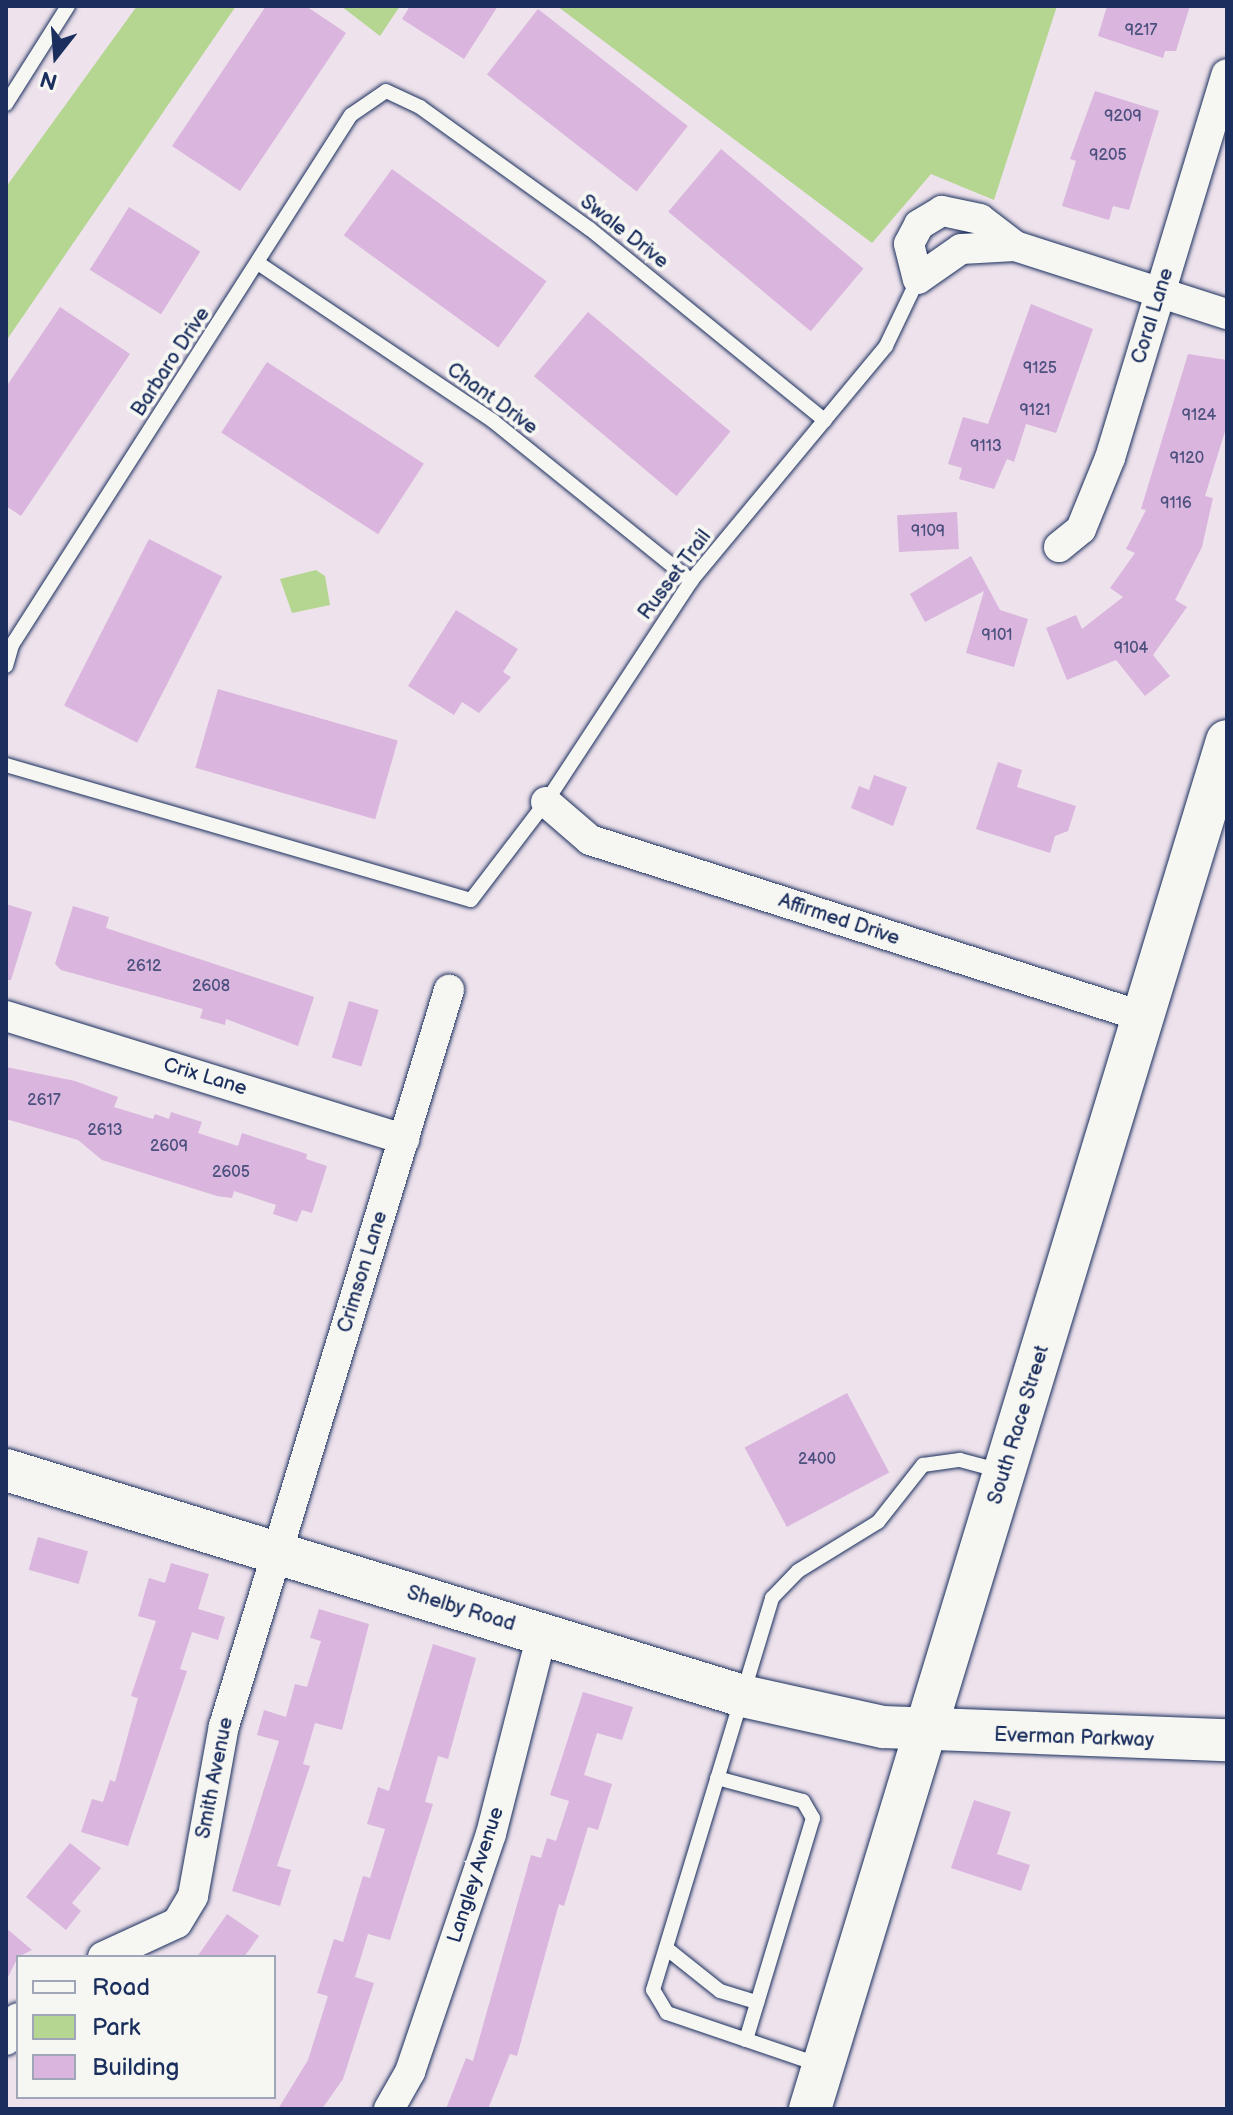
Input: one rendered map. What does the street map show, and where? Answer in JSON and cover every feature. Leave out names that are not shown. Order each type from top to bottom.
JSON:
[{"type":"main road","name":"South Race Street","points":[[810,2109],[920,1731],[1005,1472],[1227,741]]},
{"type":"main road","name":"Shelby Road","points":[[6,1470],[743,1696],[920,1731]]},
{"type":"main road","name":"Everman Parkway","points":[[920,1731],[1227,1740]]},
{"type":"street","name":"Coral Lane","points":[[1059,547],[1081,529],[1110,458],[1227,74]]},
{"type":"street","points":[[1015,246],[961,249],[918,279],[909,244],[919,225],[942,211],[980,219],[1015,246],[1227,314]]},
{"type":"street","name":"Affirmed Drive","points":[[546,802],[590,840],[1144,1017]]},
{"type":"street","name":"Crimson Lane","points":[[275,1553],[449,990]]},
{"type":"street","name":"Crix Lane","points":[[6,1016],[404,1139]]},
{"type":"street","name":"Smith Avenue","points":[[107,1955],[177,1923],[193,1896],[224,1726],[275,1553]]},
{"type":"street","name":"Langley Avenue","points":[[389,2109],[410,2072],[491,1834],[542,1634]]},
{"type":"street","points":[[6,2040],[16,2022]]},
{"type":"lane","points":[[7,98],[68,6]]},
{"type":"lane","name":"Barbaro Drive","points":[[6,666],[12,645],[351,115],[386,91]]},
{"type":"lane","name":"Swale Drive","points":[[386,91],[420,107],[590,229],[825,421]]},
{"type":"lane","name":"Chant Drive","points":[[258,263],[493,421],[691,581]]},
{"type":"lane","name":"Russet Trail","points":[[6,765],[471,900],[546,802],[691,581],[886,346],[918,279]]},
{"type":"lane","points":[[822,2066],[667,2013],[653,1990],[772,1598],[798,1571],[878,1522],[923,1465],[960,1460],[1005,1472]]},
{"type":"lane","points":[[717,1778],[803,1801],[813,1818],[746,2040]]},
{"type":"lane","points":[[666,1948],[720,1991],[757,2002]]},
{"type":"green space","points":[[137,6],[236,6],[6,341],[6,187]]},
{"type":"green space","points":[[341,6],[400,6],[380,36]]},
{"type":"green space","points":[[557,6],[1057,6],[994,200],[931,174],[872,243]]},
{"type":"green space","points":[[316,570],[325,576],[330,605],[292,613],[280,579]]},
{"type":"building","points":[[266,6],[306,6],[346,33],[240,191],[172,146]]},
{"type":"building","points":[[410,6],[498,6],[464,59],[402,19]]},
{"type":"building","points":[[1107,6],[1190,6],[1176,51],[1165,51],[1163,58],[1098,36]]},
{"type":"building","points":[[538,9],[688,126],[637,191],[487,74]]},
{"type":"building","points":[[1095,91],[1159,111],[1129,210],[1113,206],[1109,220],[1062,206],[1076,161],[1070,159]]},
{"type":"building","points":[[721,149],[863,269],[811,331],[668,212]]},
{"type":"building","points":[[392,169],[547,281],[498,348],[344,235]]},
{"type":"building","points":[[129,207],[200,252],[161,314],[90,270]]},
{"type":"building","points":[[1031,304],[1093,329],[1056,433],[1026,424],[1014,462],[1007,459],[994,489],[959,479],[962,468],[948,464],[963,417],[988,424]]},
{"type":"building","points":[[60,307],[130,354],[21,516],[6,506],[6,387]]},
{"type":"building","points":[[588,312],[730,432],[676,496],[534,376]]},
{"type":"building","points":[[1188,354],[1227,360],[1227,425],[1205,496],[1213,498],[1202,547],[1175,600],[1187,607],[1153,655],[1170,676],[1145,696],[1116,660],[1067,680],[1046,628],[1076,615],[1082,629],[1123,597],[1110,588],[1135,553],[1126,549],[1146,510],[1141,509]]},
{"type":"building","points":[[267,362],[424,464],[378,534],[221,432]]},
{"type":"building","points":[[957,512],[959,549],[899,552],[897,515]]},
{"type":"building","points":[[149,539],[222,576],[137,743],[64,706]]},
{"type":"building","points":[[971,556],[1000,610],[1028,619],[1014,667],[966,653],[984,591],[925,622],[910,594]]},
{"type":"building","points":[[456,610],[518,649],[503,672],[511,677],[479,713],[462,702],[454,715],[408,686]]},
{"type":"building","points":[[218,689],[398,741],[375,819],[195,768]]},
{"type":"building","points":[[998,762],[1022,770],[1017,787],[1076,806],[1068,831],[1055,836],[1050,853],[976,829]]},
{"type":"building","points":[[874,775],[907,787],[893,826],[851,808],[859,786],[869,790]]},
{"type":"building","points":[[6,904],[32,912],[11,980],[6,980]]},
{"type":"building","points":[[73,906],[109,917],[106,928],[314,997],[298,1046],[226,1019],[225,1025],[200,1018],[203,1009],[61,970],[55,964]]},
{"type":"building","points":[[349,1001],[379,1010],[361,1066],[332,1057]]},
{"type":"building","points":[[6,1067],[75,1081],[118,1097],[114,1107],[153,1119],[155,1114],[169,1119],[171,1112],[202,1122],[198,1133],[238,1146],[242,1133],[307,1154],[306,1159],[327,1166],[312,1213],[302,1210],[297,1222],[273,1214],[276,1205],[234,1191],[232,1198],[217,1196],[102,1160],[78,1140],[6,1119]]},
{"type":"building","points":[[847,1393],[889,1472],[787,1527],[745,1447]]},
{"type":"building","points":[[38,1537],[88,1551],[79,1584],[29,1570]]},
{"type":"building","points":[[171,1563],[209,1574],[198,1609],[225,1617],[218,1640],[192,1632],[180,1669],[187,1671],[128,1846],[81,1832],[92,1799],[103,1802],[110,1780],[115,1782],[138,1698],[131,1696],[156,1621],[138,1616],[149,1578],[165,1583]]},
{"type":"building","points":[[319,1609],[369,1624],[342,1730],[315,1723],[303,1764],[310,1766],[277,1866],[291,1870],[280,1906],[232,1891],[279,1741],[257,1735],[264,1710],[286,1717],[295,1684],[307,1687],[321,1641],[310,1638]]},
{"type":"building","points":[[433,1644],[476,1658],[448,1759],[438,1756],[425,1802],[433,1804],[390,1940],[368,1934],[355,1977],[374,1983],[343,2079],[322,2109],[278,2109],[308,2060],[328,1996],[317,1993],[334,1939],[343,1942],[363,1876],[370,1878],[385,1829],[367,1824],[378,1787],[389,1791]]},
{"type":"building","points":[[583,1692],[633,1707],[622,1740],[597,1733],[584,1775],[612,1784],[598,1830],[588,1827],[564,1906],[559,1904],[517,2056],[510,2054],[488,2109],[446,2109],[466,2058],[473,2061],[531,1855],[541,1858],[547,1838],[556,1841],[569,1801],[550,1795]]},
{"type":"building","points":[[974,1800],[1011,1812],[997,1854],[1030,1865],[1021,1891],[951,1868]]},
{"type":"building","points":[[70,1843],[101,1868],[72,1903],[81,1911],[66,1930],[26,1897]]},
{"type":"building","points":[[227,1914],[259,1936],[245,1955],[198,1955]]},
{"type":"building","points":[[6,1928],[32,1950],[16,1955],[6,1981]]}]
